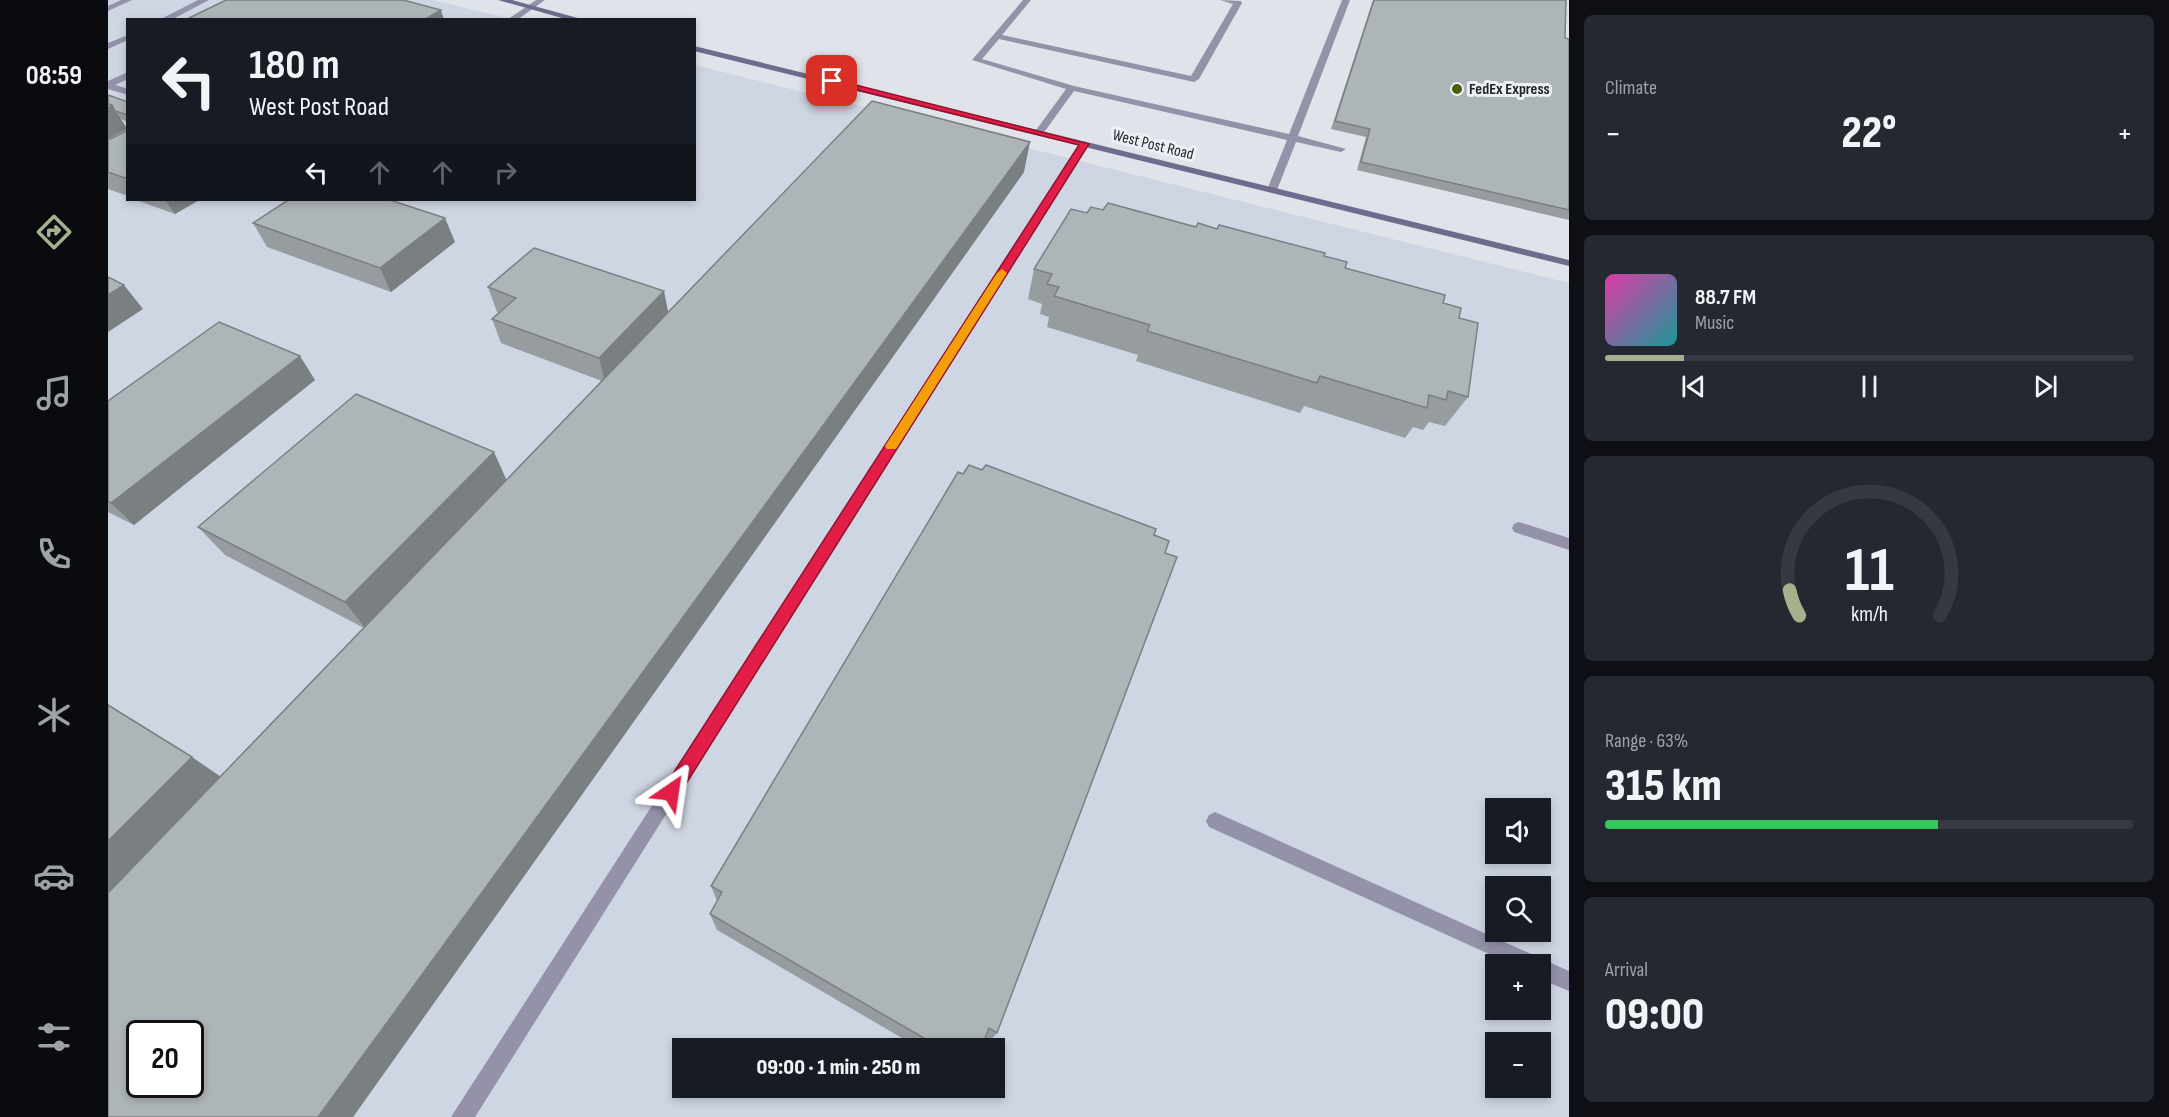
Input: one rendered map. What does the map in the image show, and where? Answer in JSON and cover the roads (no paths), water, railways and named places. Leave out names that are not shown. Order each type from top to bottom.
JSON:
[{"type":"street","points":[[108,9],[128,0]]},
{"type":"street","points":[[168,18],[204,0]]},
{"type":"street","points":[[502,0],[573,18]]},
{"type":"street","points":[[514,18],[541,0]]},
{"type":"street","points":[[1027,0],[976,60],[1071,88],[1341,149]]},
{"type":"street","points":[[997,36],[1194,79],[1238,3],[1224,0]]},
{"type":"street","points":[[1272,190],[1346,0]]},
{"type":"street","points":[[108,46],[126,38]]},
{"type":"street","name":"West Post Road","points":[[696,48],[1569,263]]},
{"type":"street","points":[[108,85],[126,76]]},
{"type":"street","points":[[108,85],[126,91]]},
{"type":"street","points":[[1039,132],[1071,88]]},
{"type":"street","points":[[462,1117],[1084,144]]},
{"type":"street","points":[[1519,528],[1569,544]]},
{"type":"street","points":[[1215,821],[1511,954]]},
{"type":"street","points":[[1551,973],[1569,981]]},
{"type":"place","name":"FedEx Express","points":[[1457,89]]}]
